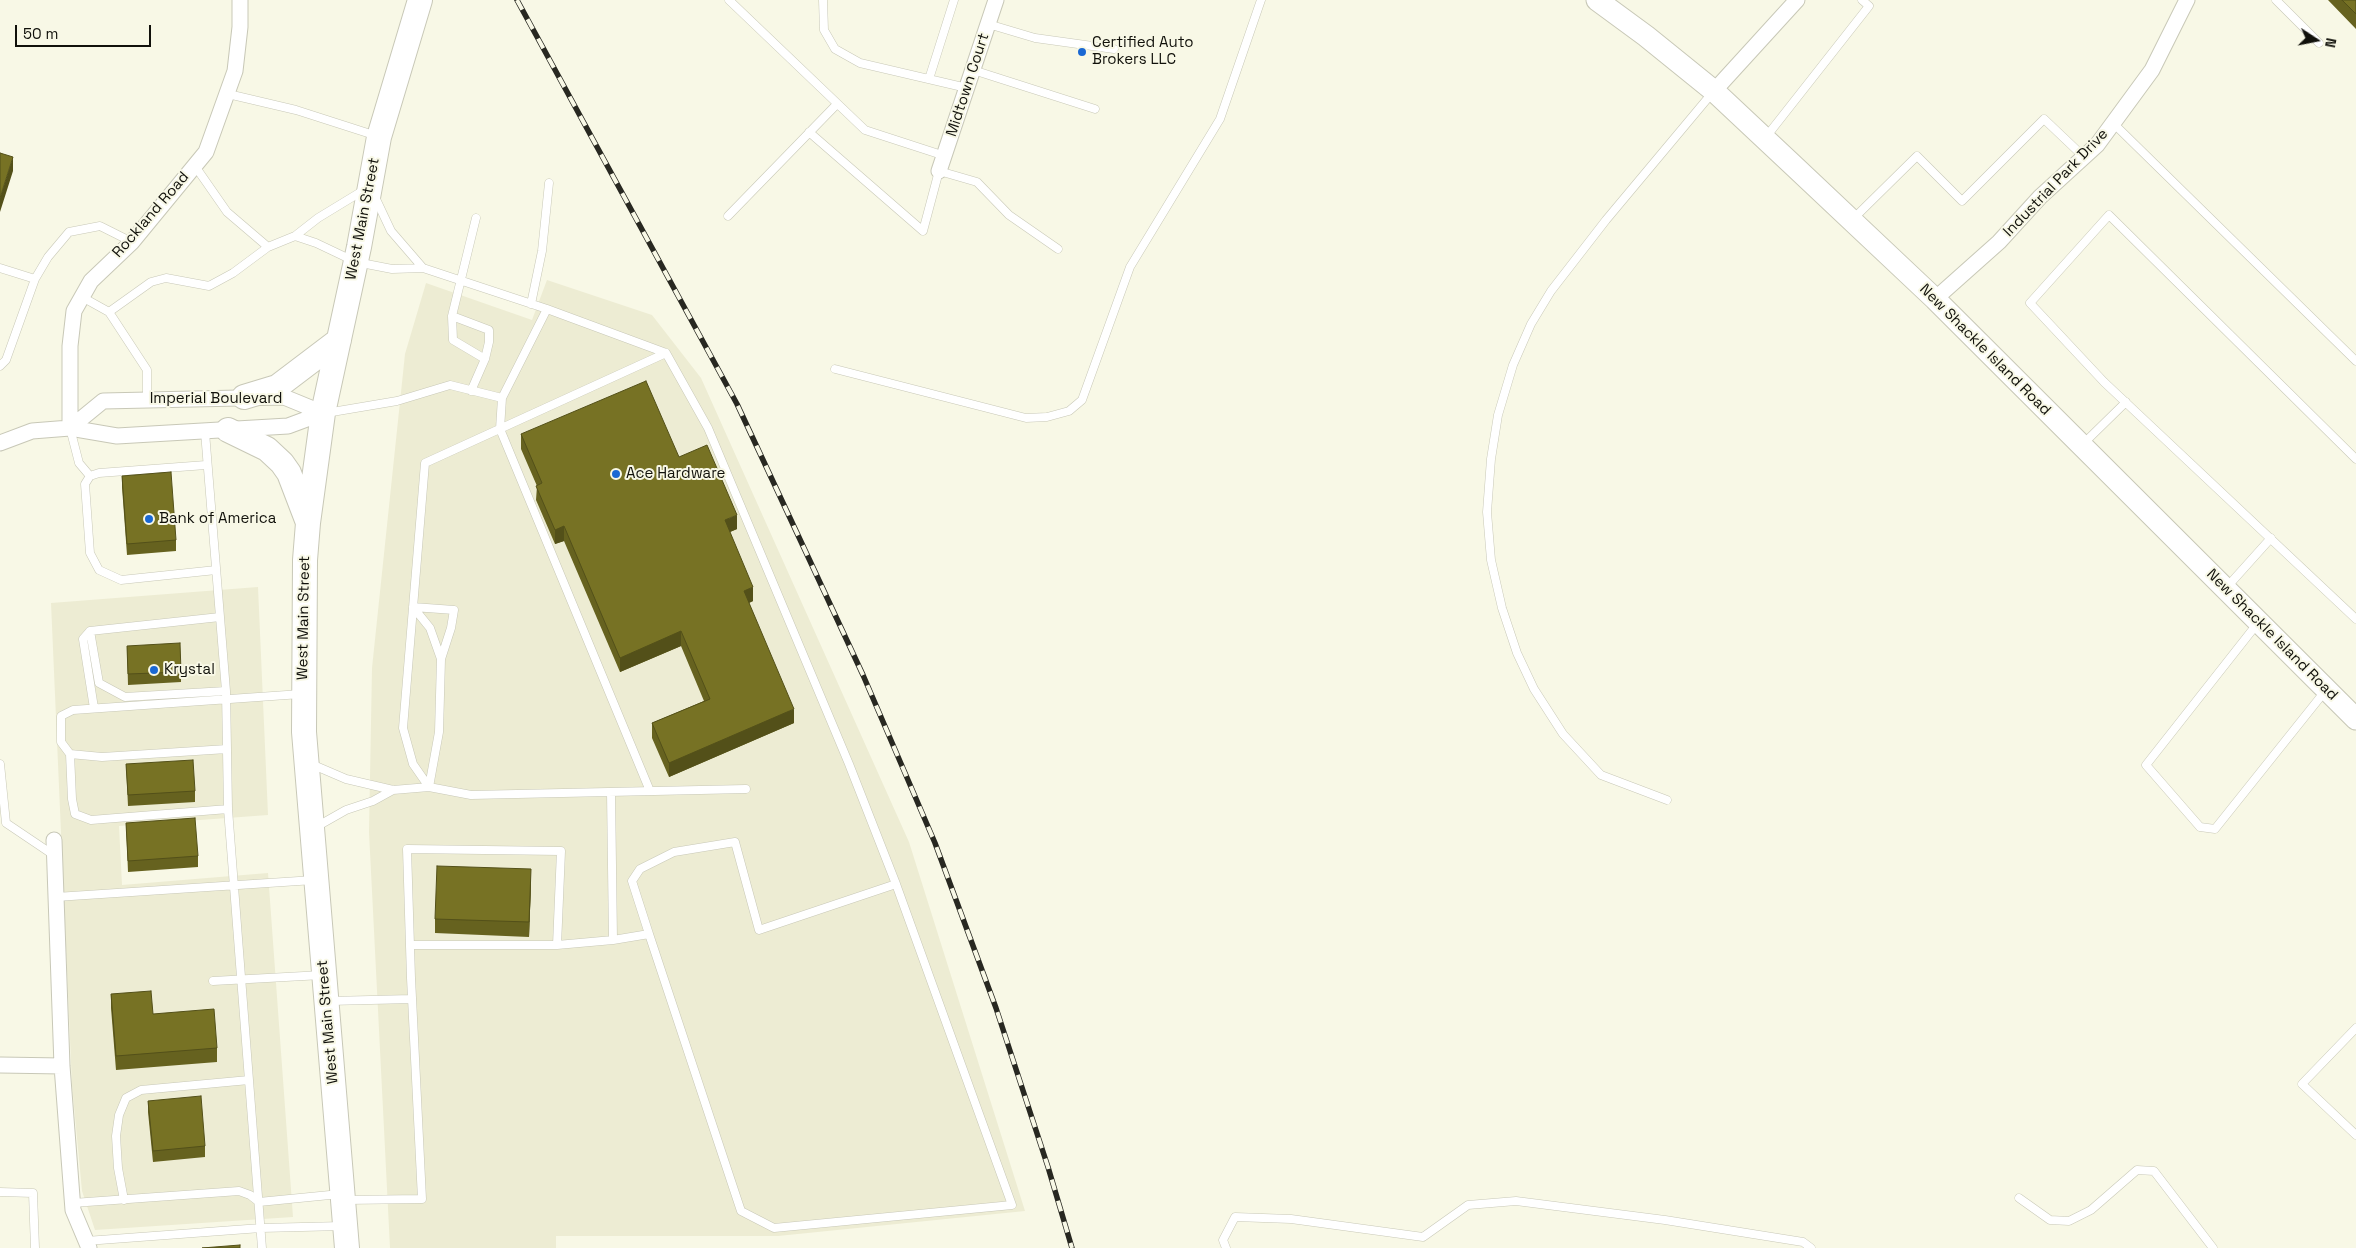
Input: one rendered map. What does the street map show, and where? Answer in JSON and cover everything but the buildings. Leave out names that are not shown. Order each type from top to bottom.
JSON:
[{"type":"main road","name":"West Main Street","points":[[346,1237],[306,763],[303,694],[305,560],[308,523],[323,413],[356,262],[379,137],[420,0]]},
{"type":"main road","name":"New Shackle Island Road","points":[[1597,0],[1714,90],[1935,299],[2356,719]]},
{"type":"main road","points":[[244,397],[277,387],[339,340]]},
{"type":"main road","points":[[228,430],[267,449],[282,463],[289,473],[308,523]]},
{"type":"street","name":"Rockland Road","points":[[70,428],[70,346],[74,311],[91,281],[132,242],[206,152],[235,71],[240,27],[240,0]]},
{"type":"street","name":"Midtown Court","points":[[940,171],[996,0]]},
{"type":"street","points":[[1714,90],[1797,0]]},
{"type":"street","name":"Industrial Park Drive","points":[[1935,299],[1999,242],[2040,197],[2096,145],[2152,70],[2187,0]]},
{"type":"street","name":"Imperial Boulevard","points":[[70,428],[103,401],[284,397],[323,413]]},
{"type":"street","name":"Imperial Boulevard","points":[[0,442],[32,431],[70,428],[117,436],[288,426],[323,413]]},
{"type":"street","points":[[54,840],[62,1066],[73,1210],[88,1245]]},
{"type":"street","points":[[0,1065],[62,1066]]},
{"type":"lane","points":[[729,0],[865,130],[944,156]]},
{"type":"lane","points":[[823,0],[824,30],[835,49],[860,63],[967,88]]},
{"type":"lane","points":[[929,78],[954,0]]},
{"type":"lane","points":[[835,369],[1026,418],[1047,417],[1069,411],[1082,400],[1130,267],[1220,119],[1261,0]]},
{"type":"lane","points":[[1764,138],[1869,6],[1862,0]]},
{"type":"lane","points":[[2276,0],[2319,43]]},
{"type":"lane","points":[[988,24],[1035,38],[1114,49]]},
{"type":"lane","points":[[972,70],[1095,109]]},
{"type":"lane","points":[[1667,800],[1601,775],[1563,734],[1534,689],[1517,653],[1502,608],[1491,560],[1487,512],[1491,458],[1498,415],[1514,365],[1531,324],[1550,291],[1714,90]]},
{"type":"lane","points":[[228,94],[296,110],[379,137]]},
{"type":"lane","points":[[728,216],[837,104]]},
{"type":"lane","points":[[1851,220],[1917,156],[1962,201],[2044,119],[2084,157]]},
{"type":"lane","points":[[2113,123],[2356,361]]},
{"type":"lane","points":[[809,132],[923,231],[940,171],[977,182],[1009,215],[1058,249]]},
{"type":"lane","points":[[195,166],[227,212],[268,247]]},
{"type":"lane","points":[[531,304],[542,251],[549,183]]},
{"type":"lane","points":[[109,312],[152,282],[166,278],[209,286],[233,273],[268,247],[295,236],[318,218],[370,187],[391,231],[423,268]]},
{"type":"lane","points":[[2356,459],[2109,215],[2030,303],[2104,382],[2356,619]]},
{"type":"lane","points":[[476,218],[452,316],[453,340],[485,359]]},
{"type":"lane","points":[[0,366],[6,360],[34,279],[48,257],[69,232],[100,226],[132,242]]},
{"type":"lane","points":[[295,236],[316,243],[356,262],[392,269],[423,268],[547,309],[666,353],[708,428],[850,764],[896,884],[1012,1205],[774,1228],[741,1211],[632,881],[640,869],[674,852],[735,842],[760,930],[896,884]]},
{"type":"lane","points":[[0,268],[34,279]]},
{"type":"lane","points":[[82,297],[109,312],[147,370],[147,399]]},
{"type":"lane","points":[[547,309],[502,398],[500,429],[650,791]]},
{"type":"lane","points":[[452,316],[489,330],[489,342],[485,359],[471,391]]},
{"type":"lane","points":[[429,787],[413,764],[403,728],[425,463],[666,353]]},
{"type":"lane","points":[[323,413],[397,401],[450,385],[502,398]]},
{"type":"lane","points":[[2082,446],[2126,402]]},
{"type":"lane","points":[[70,428],[79,464],[90,476]]},
{"type":"lane","points":[[205,432],[206,465],[226,695],[228,809],[262,1248]]},
{"type":"lane","points":[[206,465],[99,473],[90,476],[85,484],[90,553],[99,570],[121,580],[216,570]]},
{"type":"lane","points":[[2226,589],[2271,538]]},
{"type":"lane","points":[[413,607],[454,610],[451,628],[441,659],[439,732],[429,787]]},
{"type":"lane","points":[[413,607],[430,628],[441,659]]},
{"type":"lane","points":[[94,708],[83,639],[90,631],[220,617]]},
{"type":"lane","points":[[2259,622],[2146,765],[2200,827],[2215,829],[2326,690]]},
{"type":"lane","points":[[90,631],[99,683],[125,697],[303,694]]},
{"type":"lane","points":[[226,695],[73,710],[62,716],[61,742],[70,754],[72,799],[75,814],[91,820],[228,809]]},
{"type":"lane","points":[[70,754],[102,757],[227,749]]},
{"type":"lane","points":[[306,763],[346,779],[393,790],[429,787],[471,795],[746,789]]},
{"type":"lane","points":[[0,764],[3,823],[55,856]]},
{"type":"lane","points":[[312,830],[346,810],[374,801],[393,790]]},
{"type":"lane","points":[[611,792],[613,940]]},
{"type":"lane","points":[[73,1203],[238,1191],[250,1195],[259,1202],[342,1197],[422,1200],[407,849],[561,851],[557,945]]},
{"type":"lane","points":[[56,897],[316,880]]},
{"type":"lane","points":[[410,945],[557,945],[613,940],[649,934]]},
{"type":"lane","points":[[213,981],[324,974]]},
{"type":"lane","points":[[326,1002],[412,999]]},
{"type":"lane","points":[[2356,1028],[2302,1084],[2356,1135]]},
{"type":"lane","points":[[124,1200],[118,1168],[116,1136],[119,1115],[126,1098],[141,1090],[250,1080]]},
{"type":"lane","points":[[2019,1198],[2050,1220],[2069,1221],[2091,1210],[2136,1170],[2154,1171],[2213,1248]]},
{"type":"lane","points":[[0,1192],[33,1193],[35,1248]]},
{"type":"lane","points":[[1226,1248],[1223,1240],[1235,1217],[1291,1219],[1422,1237],[1468,1205],[1516,1202],[1665,1220],[1803,1242],[1810,1248]]},
{"type":"lane","points":[[88,1245],[261,1228],[346,1237]]},
{"type":"shaded area","points":[[547,280],[652,315],[701,378],[909,842],[1025,1211],[778,1236],[556,1236],[556,1248],[390,1248],[369,832],[372,668],[405,354],[426,283],[532,320]]},
{"type":"shaded area","points":[[258,587],[268,815],[119,826],[122,885],[268,873],[293,1217],[95,1230],[82,1191],[72,1085],[51,603]]},
{"type":"railway","points":[[517,0],[737,404],[863,675],[935,843],[996,1008],[1048,1167],[1072,1248]]},
{"type":"place","name":"Certified Auto Brokers LLC","points":[[1082,52]]},
{"type":"place","name":"Ace Hardware","points":[[616,474]]},
{"type":"place","name":"Bank of America","points":[[149,519]]},
{"type":"place","name":"Krystal","points":[[154,670]]}]
